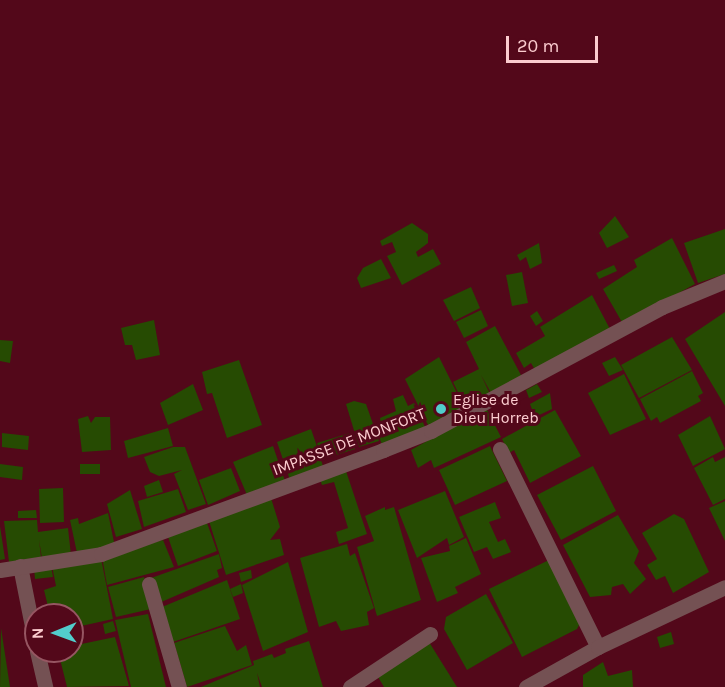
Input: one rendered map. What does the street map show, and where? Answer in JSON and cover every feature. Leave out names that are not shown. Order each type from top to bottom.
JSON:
[{"type":"street","name":"IMPASSE DE MONFORT","points":[[0,570],[109,552],[431,431],[662,307],[725,281]]},
{"type":"street","points":[[500,449],[598,647]]},
{"type":"street","points":[[20,566],[27,603]]},
{"type":"street","points":[[149,584],[179,687]]},
{"type":"street","points":[[526,687],[598,647],[725,587]]},
{"type":"street","points":[[350,687],[430,634]]},
{"type":"street","points":[[40,663],[45,687]]},
{"type":"building","points":[[615,216],[629,237],[607,248],[599,233]]},
{"type":"building","points":[[412,223],[428,234],[428,243],[416,252],[418,257],[433,249],[441,264],[402,285],[387,256],[396,252],[392,242],[382,246],[380,241]]},
{"type":"building","points":[[725,229],[725,274],[698,283],[684,243]]},
{"type":"building","points":[[672,238],[695,284],[623,324],[603,289],[637,267],[634,260]]},
{"type":"building","points":[[539,243],[542,263],[530,269],[526,257],[520,261],[517,255]]},
{"type":"building","points":[[381,259],[391,278],[361,288],[357,278],[363,268]]},
{"type":"building","points":[[614,265],[617,271],[599,279],[596,273]]},
{"type":"building","points":[[522,272],[528,303],[512,306],[506,275]]},
{"type":"building","points":[[471,287],[480,308],[454,321],[443,300]]},
{"type":"building","points":[[592,295],[611,331],[535,370],[531,363],[524,368],[516,353],[545,336],[540,327]]},
{"type":"building","points":[[481,310],[488,326],[464,338],[456,322]]},
{"type":"building","points":[[537,311],[543,321],[536,326],[530,316]]},
{"type":"building","points":[[725,312],[725,406],[685,339]]},
{"type":"building","points":[[154,320],[160,355],[136,360],[132,345],[125,345],[121,328]]},
{"type":"building","points":[[495,326],[522,377],[491,393],[481,375],[490,394],[465,407],[453,382],[479,369],[466,342]]},
{"type":"building","points":[[672,337],[692,370],[639,398],[621,365]]},
{"type":"building","points":[[0,340],[13,341],[10,363],[0,361]]},
{"type":"building","points":[[439,357],[464,407],[429,427],[405,379]]},
{"type":"building","points":[[615,357],[623,370],[609,376],[602,363]]},
{"type":"building","points":[[239,360],[262,425],[227,438],[212,393],[207,394],[202,372]]},
{"type":"building","points":[[692,371],[703,393],[698,396],[701,401],[660,423],[657,417],[651,421],[640,399]]},
{"type":"building","points":[[624,374],[646,419],[610,435],[588,393]]},
{"type":"building","points":[[193,384],[203,410],[168,425],[160,403]]},
{"type":"building","points":[[537,384],[542,392],[529,398],[526,390]]},
{"type":"building","points":[[550,393],[552,409],[535,417],[530,404]]},
{"type":"building","points":[[403,395],[408,406],[414,403],[426,429],[383,447],[375,427],[381,424],[380,418],[396,411],[393,399]]},
{"type":"building","points":[[354,401],[366,404],[379,441],[359,447],[346,404]]},
{"type":"building","points":[[486,408],[501,437],[434,468],[431,460],[418,468],[411,450]]},
{"type":"building","points":[[555,410],[581,456],[530,483],[514,450],[509,453],[502,439]]},
{"type":"building","points":[[88,416],[91,423],[95,417],[110,417],[111,450],[82,452],[78,419]]},
{"type":"building","points":[[710,416],[725,449],[693,466],[678,435]]},
{"type":"building","points":[[168,428],[173,446],[128,458],[124,441]]},
{"type":"building","points":[[311,429],[321,458],[317,443],[350,433],[355,449],[321,460],[324,469],[290,480],[277,442]]},
{"type":"building","points":[[2,433],[29,436],[28,450],[2,447]]},
{"type":"building","points":[[273,446],[285,481],[247,495],[233,462]]},
{"type":"building","points":[[490,446],[507,481],[455,505],[439,470]]},
{"type":"building","points":[[173,447],[185,447],[206,504],[188,510],[174,474],[182,470],[159,476],[150,472],[144,457]]},
{"type":"building","points":[[713,457],[715,462],[725,457],[725,499],[713,505],[694,468]]},
{"type":"building","points":[[0,464],[23,467],[22,480],[0,477]]},
{"type":"building","points":[[80,464],[100,464],[100,474],[80,474]]},
{"type":"building","points":[[593,466],[616,511],[561,540],[537,495]]},
{"type":"building","points":[[231,468],[240,491],[208,505],[199,480]]},
{"type":"building","points":[[345,468],[367,534],[339,544],[336,532],[348,528],[334,482],[322,485],[320,479]]},
{"type":"building","points":[[159,480],[163,492],[147,497],[144,486]]},
{"type":"building","points":[[63,488],[64,522],[40,523],[39,489]]},
{"type":"building","points":[[178,489],[186,512],[144,527],[138,501]]},
{"type":"building","points":[[130,490],[142,529],[116,537],[107,504]]},
{"type":"building","points":[[445,491],[464,537],[449,545],[447,538],[417,558],[398,510]]},
{"type":"building","points":[[271,498],[280,527],[270,540],[280,539],[284,555],[226,575],[209,521]]},
{"type":"building","points":[[725,501],[725,541],[709,508]]},
{"type":"building","points":[[495,502],[501,518],[489,522],[498,542],[505,539],[511,552],[493,559],[487,547],[474,552],[459,517]]},
{"type":"building","points":[[385,507],[385,510],[394,507],[421,600],[377,616],[357,547],[374,541],[365,516]]},
{"type":"building","points":[[36,510],[37,518],[18,518],[18,511]]},
{"type":"building","points":[[108,513],[115,547],[77,553],[70,520],[78,518],[79,524]]},
{"type":"building","points":[[674,514],[684,519],[709,572],[673,593],[665,576],[656,580],[647,565],[657,559],[642,533]]},
{"type":"building","points":[[618,515],[639,551],[634,563],[646,579],[630,594],[623,584],[612,587],[611,595],[590,597],[563,545]]},
{"type":"building","points":[[37,520],[38,532],[68,528],[71,555],[42,558],[39,540],[41,557],[9,562],[4,521]]},
{"type":"building","points":[[207,523],[217,551],[178,566],[168,537]]},
{"type":"building","points":[[0,526],[5,559],[0,560]]},
{"type":"building","points":[[466,538],[481,574],[455,587],[458,593],[437,602],[421,558],[450,551],[449,546]]},
{"type":"building","points":[[163,540],[174,567],[107,585],[102,557]]},
{"type":"building","points":[[347,544],[350,556],[355,553],[374,608],[367,612],[369,625],[341,631],[336,621],[319,627],[300,558]]},
{"type":"building","points":[[219,554],[222,568],[217,570],[219,577],[159,603],[151,578]]},
{"type":"building","points":[[101,558],[113,619],[84,625],[84,603],[47,603],[44,590],[56,586],[52,566]]},
{"type":"building","points":[[549,560],[580,623],[577,629],[522,657],[489,589]]},
{"type":"building","points":[[288,562],[308,632],[263,651],[242,585]]},
{"type":"building","points":[[51,566],[53,577],[35,579],[34,568]]},
{"type":"building","points":[[251,570],[252,578],[241,582],[239,573]]},
{"type":"building","points":[[144,577],[151,609],[116,617],[108,587]]},
{"type":"building","points":[[227,580],[240,619],[173,642],[162,607]]},
{"type":"building","points":[[241,584],[243,593],[233,597],[230,589]]},
{"type":"building","points":[[486,594],[513,643],[467,670],[444,629],[446,617]]},
{"type":"building","points":[[148,614],[166,687],[131,687],[115,620]]},
{"type":"building","points":[[113,621],[116,631],[105,634],[103,624]]},
{"type":"building","points":[[225,626],[237,651],[246,645],[252,665],[187,687],[174,643]]},
{"type":"building","points":[[1,628],[10,687],[0,687]]},
{"type":"building","points":[[671,632],[674,644],[660,648],[657,637]]},
{"type":"building","points":[[115,637],[129,686],[67,687],[61,663],[84,663],[84,643]]},
{"type":"building","points":[[309,641],[323,687],[262,687],[257,673],[260,687],[201,687],[254,665],[253,661],[272,654],[274,658],[286,653],[285,649]]},
{"type":"building","points":[[429,642],[457,687],[384,687],[378,677]]},
{"type":"building","points":[[603,662],[608,676],[632,670],[633,687],[583,687],[583,675]]},
{"type":"place","name":"Eglise de Dieu Horreb","points":[[441,409]]}]
